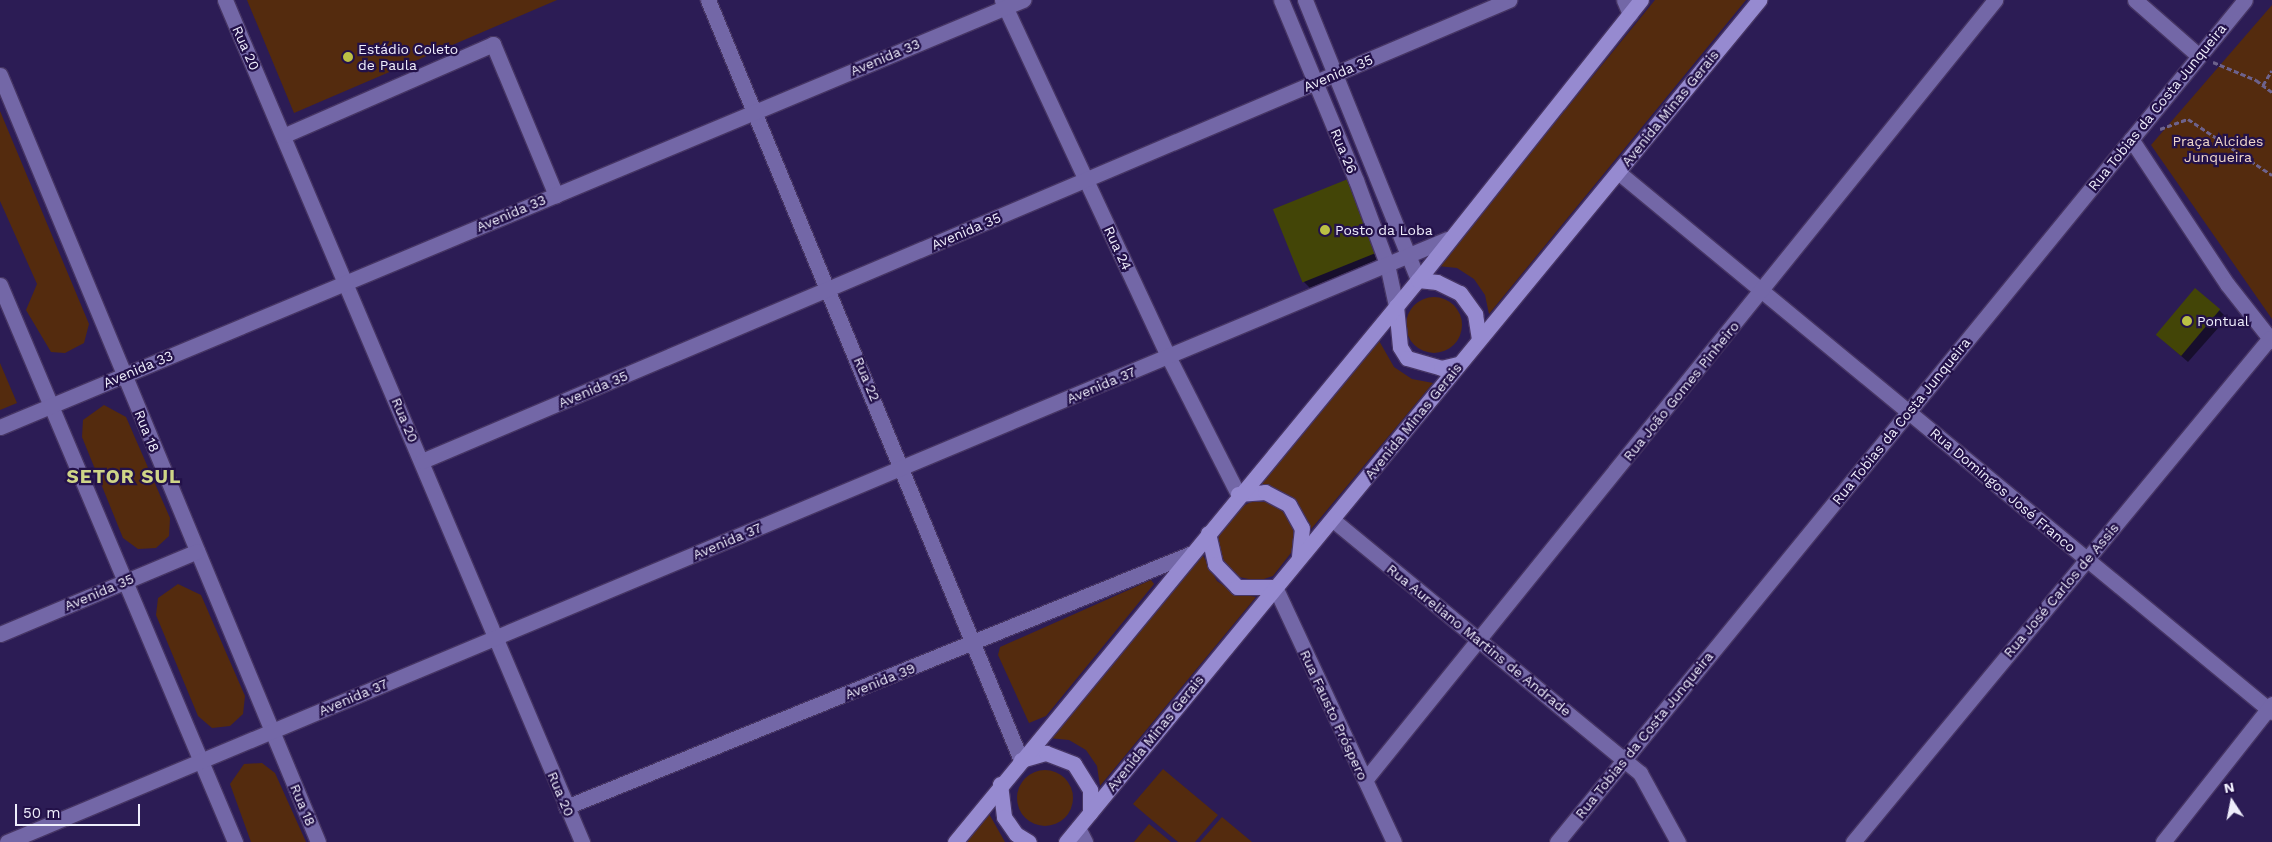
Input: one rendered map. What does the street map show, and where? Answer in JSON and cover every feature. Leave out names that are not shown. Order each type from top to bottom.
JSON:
[{"type":"main road","points":[[955,842],[1000,784],[1192,553],[1238,494],[1418,280],[1627,7],[1641,0]]},
{"type":"main road","name":"Avenida Minas Gerais","points":[[1066,842],[1299,558],[1333,520],[1458,364],[1759,0]]},
{"type":"main road","points":[[1418,280],[1437,282],[1460,293],[1475,314],[1478,340]]},
{"type":"main road","points":[[1396,306],[1400,347],[1407,358],[1441,368],[1458,364]]},
{"type":"main road","points":[[1238,494],[1265,492],[1289,505],[1302,528],[1299,558]]},
{"type":"main road","points":[[1208,533],[1215,564],[1237,587],[1275,587]]},
{"type":"main road","points":[[1021,760],[1046,754],[1074,764],[1090,790],[1090,813]]},
{"type":"main road","points":[[1000,784],[1004,816],[1016,834],[1029,842]]},
{"type":"street","name":"Rua 20","points":[[225,0],[285,135],[582,842]]},
{"type":"street","name":"Rua 22","points":[[708,0],[904,467],[1021,760]]},
{"type":"street","name":"Avenida 33","points":[[0,427],[755,112],[1003,4],[1023,0]]},
{"type":"street","name":"Rua 26","points":[[1281,0],[1356,180],[1387,264],[1396,306]]},
{"type":"street","name":"Rua 26","points":[[1305,0],[1418,280]]},
{"type":"street","name":"Avenida 35","points":[[422,461],[1509,0]]},
{"type":"street","name":"Rua João Gomes Pinheiro","points":[[1365,780],[1762,291],[1995,0]]},
{"type":"street","points":[[2134,0],[2199,56]]},
{"type":"street","name":"Rua Tobias da Costa Junqueira","points":[[1557,842],[2245,0]]},
{"type":"street","name":"Rua 24","points":[[1003,4],[1168,356],[1238,494]]},
{"type":"street","points":[[285,135],[493,44],[556,195]]},
{"type":"street","name":"Rua 18","points":[[0,75],[318,842]]},
{"type":"street","points":[[2131,139],[2227,284],[2271,340]]},
{"type":"street","points":[[1356,180],[1375,172]]},
{"type":"street","name":"Rua Domingos José Franco","points":[[1618,172],[2087,559],[2271,708]]},
{"type":"street","name":"Avenida 37","points":[[7,842],[1447,240]]},
{"type":"street","points":[[0,285],[236,842]]},
{"type":"street","name":"Rua José Carlos de Assis","points":[[1853,842],[2271,340]]},
{"type":"street","name":"Rua Aureliano Martins de Andrade","points":[[1333,520],[1640,773],[1678,842]]},
{"type":"street","name":"Avenida 35","points":[[0,634],[197,551]]},
{"type":"street","name":"Avenida 39","points":[[566,807],[1192,553]]},
{"type":"street","name":"Rua Fausto Próspero","points":[[1275,587],[1394,842]]},
{"type":"street","points":[[2163,842],[2271,708]]},
{"type":"street","points":[[1078,828],[1085,842]]},
{"type":"path","points":[[2199,56],[2262,85],[2272,92]]},
{"type":"path","points":[[2262,85],[2272,70]]},
{"type":"path","points":[[2156,130],[2188,119],[2272,175]]},
{"type":"green space","name":"Estádio Coleto de Paula","points":[[247,0],[557,0],[294,113]]},
{"type":"green space","points":[[1655,0],[1746,0],[1489,314],[1485,295],[1474,279],[1457,268],[1438,266]]},
{"type":"green space","name":"Praça Alcides Junqueira","points":[[2272,5],[2272,319],[2151,145]]},
{"type":"green space","points":[[0,111],[89,324],[84,343],[65,353],[51,352],[26,310],[37,284],[0,201]]},
{"type":"green space","points":[[1429,297],[1439,297],[1454,305],[1460,314],[1462,325],[1460,336],[1454,345],[1439,353],[1429,353],[1418,348],[1411,341],[1406,330],[1406,320],[1411,309],[1418,302]]},
{"type":"green space","points":[[1378,339],[1394,367],[1412,379],[1433,383],[1307,534],[1304,515],[1293,499],[1276,489],[1256,486]]},
{"type":"green space","points":[[0,363],[17,403],[0,410]]},
{"type":"green space","points":[[104,405],[126,417],[170,518],[169,536],[156,548],[138,549],[123,538],[82,437],[83,420]]},
{"type":"green space","points":[[1251,502],[1266,502],[1286,512],[1295,535],[1294,549],[1273,576],[1258,581],[1230,575],[1217,544],[1220,531],[1239,508]]},
{"type":"green space","points":[[1201,552],[1217,581],[1235,593],[1256,597],[1100,786],[1097,766],[1086,750],[1069,740],[1049,738]]},
{"type":"green space","points":[[1151,580],[1154,584],[1046,716],[1029,723],[998,655],[1000,647]]},
{"type":"green space","points":[[178,584],[201,595],[245,696],[243,714],[230,726],[212,728],[198,716],[156,615],[158,598]]},
{"type":"green space","points":[[262,763],[275,773],[306,842],[251,842],[230,784],[244,764]]},
{"type":"green space","points":[[1163,769],[1218,815],[1195,842],[1178,842],[1133,804]]},
{"type":"green space","points":[[1040,770],[1050,770],[1065,778],[1071,787],[1073,798],[1071,809],[1065,818],[1050,826],[1040,826],[1029,821],[1022,814],[1017,803],[1017,793],[1022,782],[1029,775]]},
{"type":"green space","points":[[988,812],[1005,842],[963,842]]},
{"type":"green space","points":[[1222,817],[1252,842],[1200,842]]},
{"type":"green space","points":[[1149,824],[1171,842],[1134,842]]},
{"type":"building","name":"Posto da Loba","points":[[1348,179],[1378,252],[1302,283],[1273,209]]},
{"type":"building","name":"Pontual","points":[[2195,288],[2220,309],[2181,356],[2156,335]]},
{"type":"place","name":"Estádio Coleto de Paula","points":[[348,57]]},
{"type":"place","name":"Posto da Loba","points":[[1325,230]]},
{"type":"place","name":"Pontual","points":[[2187,321]]},
{"type":"district","name":"SETOR SUL","points":[[124,477]]}]
